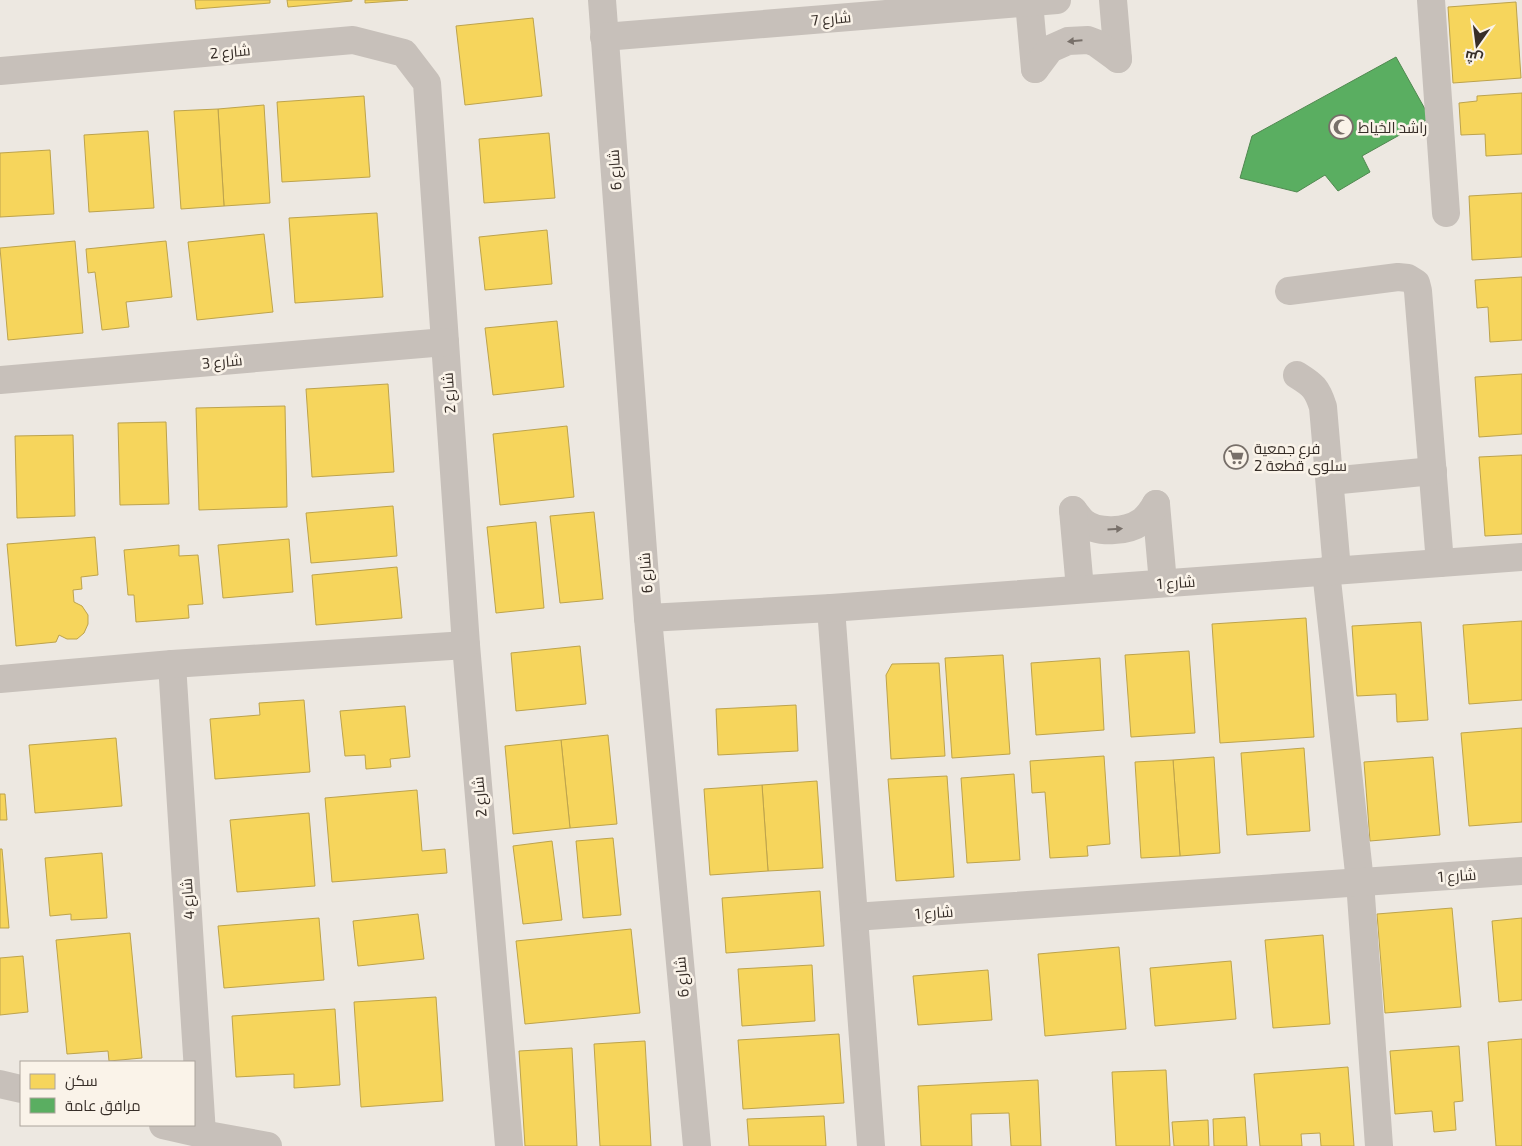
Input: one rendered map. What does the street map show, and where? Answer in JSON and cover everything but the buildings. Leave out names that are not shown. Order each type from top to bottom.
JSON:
[{"type":"street","name":"شارع 6","points":[[602,0],[648,618],[697,1146]]},
{"type":"street","name":"شارع 7","points":[[604,37],[1057,0]]},
{"type":"street","points":[[1029,2],[1035,69],[1050,49],[1068,42],[1088,40],[1096,43],[1118,59],[1113,0]]},
{"type":"street","points":[[1431,0],[1446,213]]},
{"type":"street","name":"شارع 2","points":[[0,72],[353,40],[404,53],[427,82],[466,645],[509,1146]]},
{"type":"street","points":[[1289,291],[1398,277],[1408,278],[1416,283],[1440,563]]},
{"type":"street","name":"شارع 3","points":[[0,380],[444,342]]},
{"type":"street","points":[[1297,375],[1314,385],[1319,394],[1330,481],[1331,570],[1360,882],[1379,1146]]},
{"type":"street","points":[[1330,481],[1432,471]]},
{"type":"street","points":[[1080,589],[1073,510],[1083,522],[1108,530],[1128,528],[1140,523],[1156,504],[1163,583]]},
{"type":"street","name":"شارع 1","points":[[648,618],[831,608],[1522,557]]},
{"type":"street","points":[[831,608],[871,1146]]},
{"type":"street","points":[[0,680],[172,664],[466,645]]},
{"type":"street","name":"شارع 4","points":[[172,664],[202,1134]]},
{"type":"street","name":"شارع 1","points":[[854,917],[1522,870]]},
{"type":"street","points":[[0,1084],[20,1089]]},
{"type":"street","points":[[167,1126],[268,1146]]},
{"type":"place","name":"راشد الخياط","points":[[1341,127]]},
{"type":"place","name":"فرع جمعية سلوى قطعة 2","points":[[1236,457]]}]
